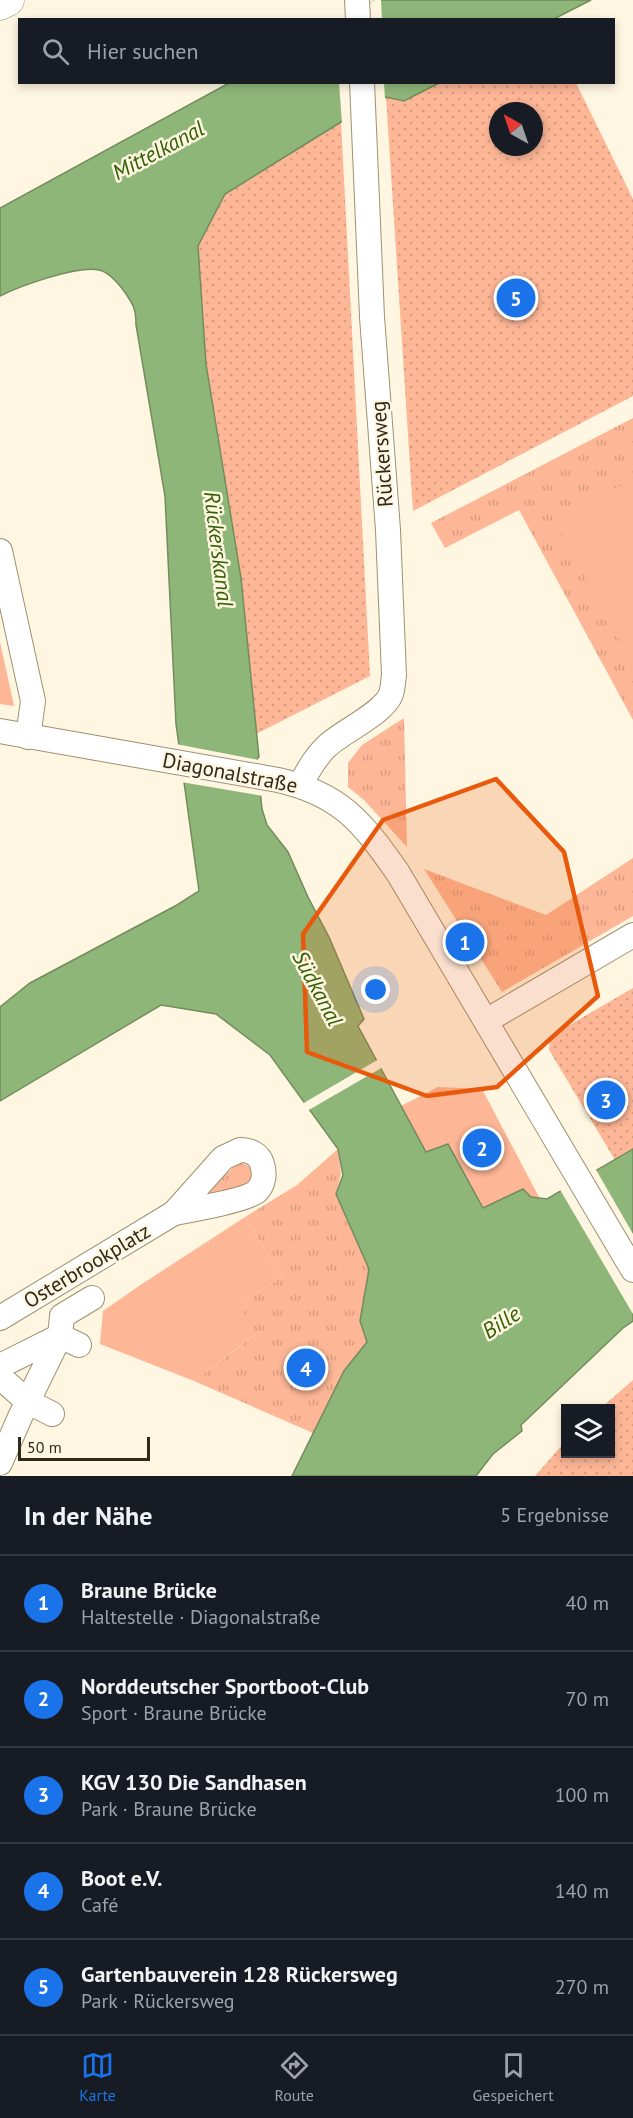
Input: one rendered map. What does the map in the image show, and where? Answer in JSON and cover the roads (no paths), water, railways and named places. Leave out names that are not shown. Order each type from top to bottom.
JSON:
[{"type":"main road","points":[[0,4],[8,0]]},
{"type":"street","name":"Rückersweg","points":[[300,785],[315,759],[326,747],[341,734],[377,711],[384,703],[391,694],[394,675],[388,530],[372,317],[362,84]]},
{"type":"street","points":[[0,550],[33,701],[28,737]]},
{"type":"street","name":"Diagonalstraße","points":[[0,731],[261,776],[300,785],[327,796],[342,806],[363,826],[404,884],[633,1270]]},
{"type":"street","points":[[486,1021],[633,935]]},
{"type":"street","name":"Osterbrookplatz","points":[[0,1318],[174,1214]]},
{"type":"street","points":[[0,1366],[63,1324],[92,1298]]},
{"type":"street","points":[[0,1463],[63,1324]]},
{"type":"street","points":[[0,1377],[27,1401],[52,1414]]},
{"type":"water","points":[[376,0],[591,0],[556,18],[346,18]]},
{"type":"water","points":[[227,84],[437,84],[404,101],[386,97],[341,122],[225,194],[198,246],[206,364],[241,578],[262,809],[267,825],[288,852],[329,937],[364,1019],[358,1026],[426,1152],[448,1144],[483,1208],[523,1189],[531,1197],[547,1199],[633,1149],[633,1321],[521,1425],[522,1431],[493,1454],[476,1476],[292,1476],[344,1371],[367,1342],[360,1321],[369,1269],[336,1194],[343,1175],[338,1149],[270,1055],[216,1014],[161,1005],[0,1101],[0,1007],[30,983],[199,891],[176,724],[165,496],[135,310],[130,299],[116,281],[106,273],[90,269],[64,273],[0,296],[0,208]]},
{"type":"place","name":"Gartenbauverein 128 Rückersweg","points":[[516,298]]},
{"type":"place","name":"Braune Brücke","points":[[465,942]]},
{"type":"place","name":"KGV 130 Die Sandhasen","points":[[606,1100]]},
{"type":"place","name":"Norddeutscher Sportboot-Club","points":[[482,1148]]},
{"type":"place","name":"Boot e.V.","points":[[306,1368]]},
{"type":"water label","name":"Mittelkanal","points":[[158,150]]},
{"type":"water label","name":"Rückerskanal","points":[[219,549]]},
{"type":"water label","name":"Südkanal","points":[[318,988]]},
{"type":"water label","name":"Bille","points":[[501,1322]]}]
